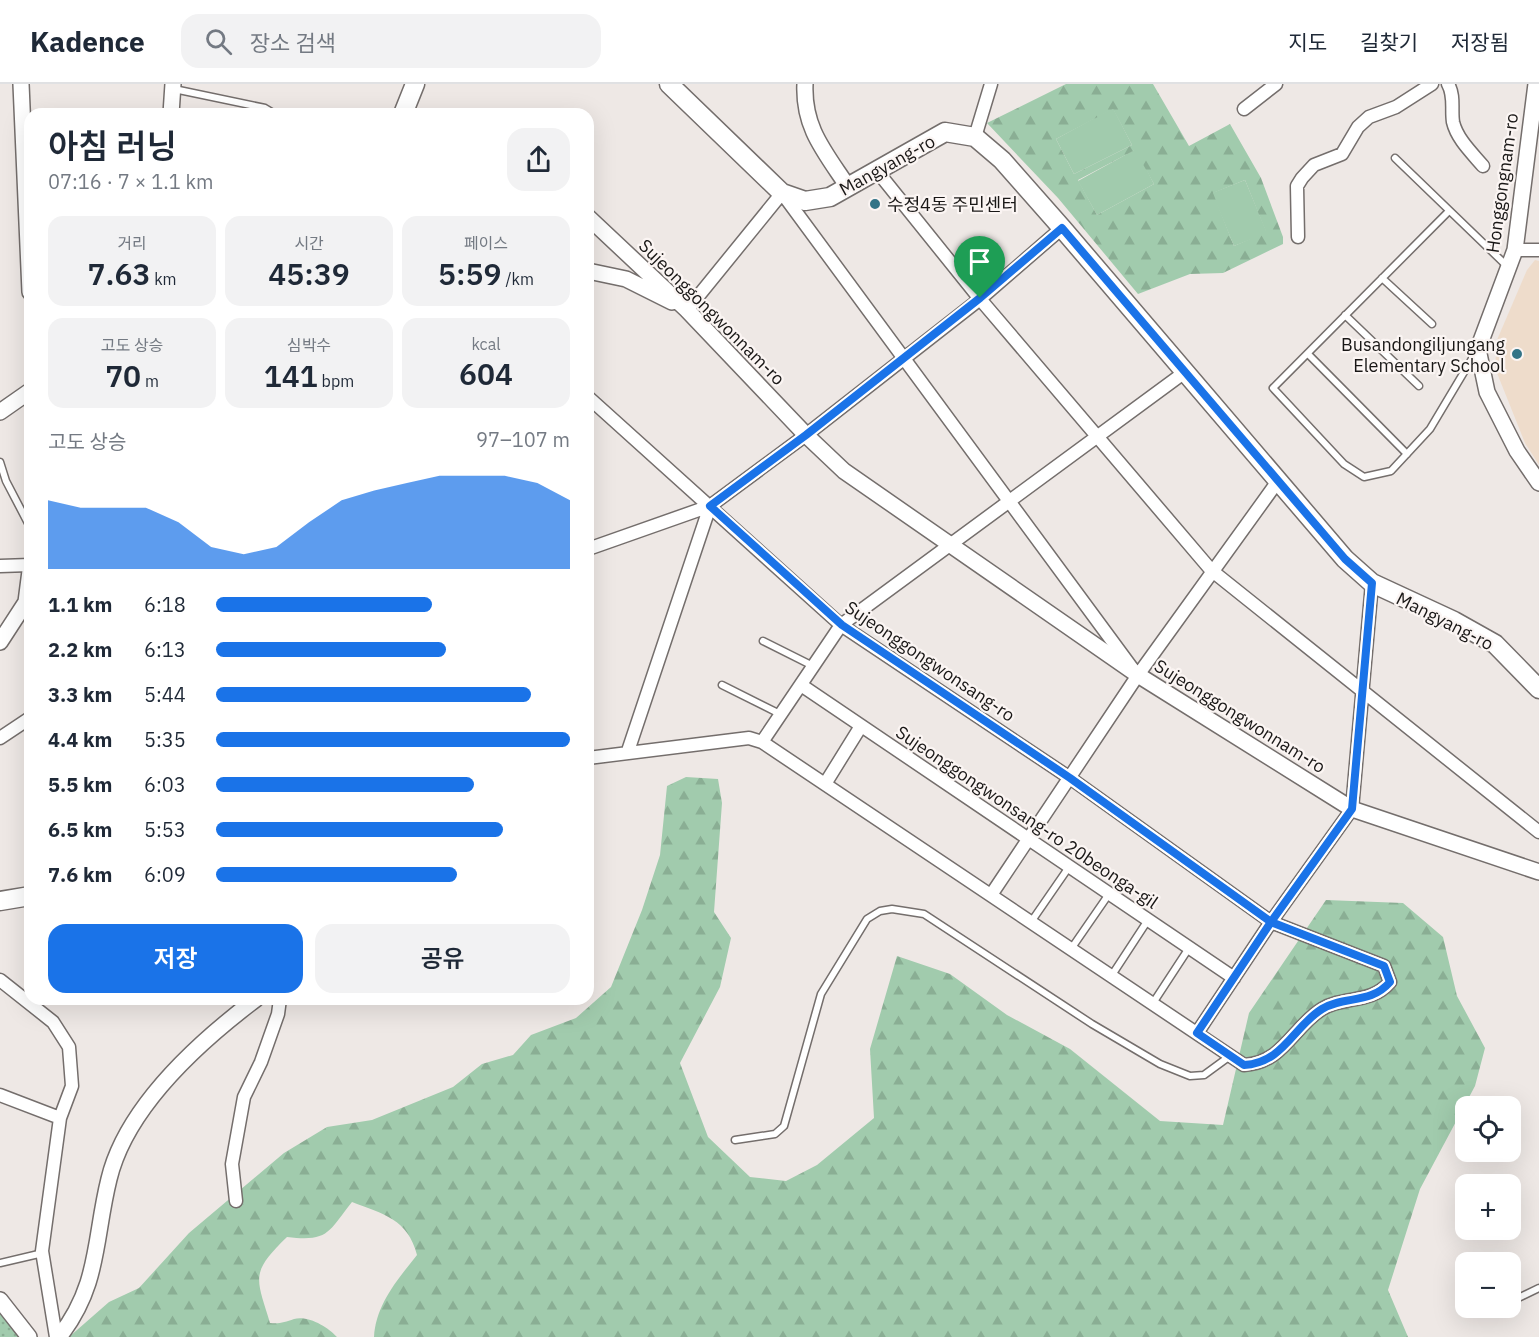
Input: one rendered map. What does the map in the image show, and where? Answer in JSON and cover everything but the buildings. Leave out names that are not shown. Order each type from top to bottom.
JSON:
[{"type":"main road","points":[[405,108],[415,84]]},
{"type":"main road","points":[[669,84],[782,193]]},
{"type":"main road","name":"Mangyang-ro","points":[[782,193],[805,201],[830,197],[945,132],[975,137],[1002,160],[1062,228],[1345,559],[1372,583],[1454,621],[1495,644],[1539,689]]},
{"type":"main road","points":[[0,901],[24,897]]},
{"type":"street","points":[[21,84],[24,153]]},
{"type":"street","points":[[805,84],[804,105],[813,134],[848,187]]},
{"type":"street","points":[[975,137],[991,84]]},
{"type":"street","points":[[1244,109],[1276,84]]},
{"type":"street","points":[[1298,237],[1297,186],[1302,178],[1314,165],[1342,154],[1358,127],[1369,117],[1396,107],[1432,84]]},
{"type":"street","points":[[1448,84],[1451,90],[1453,122],[1459,138],[1483,166]]},
{"type":"street","name":"Honggongnam-ro","points":[[1478,349],[1515,250],[1536,84]]},
{"type":"street","points":[[171,108],[173,86]]},
{"type":"street","points":[[877,171],[980,298],[1211,570],[1539,832]]},
{"type":"street","points":[[594,272],[626,279],[687,310],[782,193],[1011,500],[1138,675],[1211,570],[1278,481]]},
{"type":"street","name":"Sujeonggongwonnam-ro","points":[[594,223],[687,310],[806,435],[844,471],[1138,675],[1352,809],[1539,872]]},
{"type":"street","points":[[594,547],[710,506],[806,435],[980,298],[1062,228]]},
{"type":"street","points":[[1515,250],[1539,250]]},
{"type":"street","points":[[1478,349],[1487,392],[1517,451],[1539,483]]},
{"type":"street","points":[[762,742],[842,625],[1185,372]]},
{"type":"street","points":[[0,412],[24,395]]},
{"type":"street","name":"Sujeonggongwonsang-ro","points":[[594,402],[842,625],[1070,778],[1271,922],[1384,966],[1390,982],[1380,993],[1323,1008],[1265,1062],[1244,1065],[762,742],[749,738],[594,757]]},
{"type":"street","points":[[628,751],[710,506]]},
{"type":"street","points":[[0,566],[24,565]]},
{"type":"street","name":"Mangyang-ro","points":[[1352,809],[1372,583]]},
{"type":"street","points":[[0,642],[24,605]]},
{"type":"street","name":"Sujeonggongwonnam-ro","points":[[1070,778],[1138,675]]},
{"type":"street","name":"Sujeonggongwonsang-ro 20beonga-gil","points":[[801,685],[1234,978]]},
{"type":"street","points":[[0,738],[24,722]]},
{"type":"street","points":[[825,784],[861,726]]},
{"type":"street","points":[[991,895],[1070,778]]},
{"type":"street","points":[[1197,1033],[1271,922],[1352,809]]},
{"type":"street","points":[[1,983],[24,1000]]},
{"type":"street","points":[[30,1005],[53,1022],[69,1047],[72,1086],[60,1118],[43,1253],[58,1337]]},
{"type":"street","points":[[58,1337],[75,1317],[93,1271],[109,1178],[127,1131],[169,1075],[249,1005]]},
{"type":"street","points":[[236,1201],[232,1164],[244,1097],[261,1062],[279,1005]]},
{"type":"street","points":[[0,1095],[60,1118]]},
{"type":"street","points":[[0,1300],[29,1337]]},
{"type":"lane","points":[[173,86],[265,108]]},
{"type":"lane","points":[[1395,158],[1509,268]]},
{"type":"lane","points":[[1449,211],[1273,388],[1344,464],[1364,477],[1391,471],[1430,429],[1478,349]]},
{"type":"lane","points":[[1382,278],[1431,324]]},
{"type":"lane","points":[[1345,315],[1419,386]]},
{"type":"lane","points":[[1308,354],[1407,454]]},
{"type":"lane","points":[[0,462],[6,481],[24,515]]},
{"type":"lane","points":[[763,641],[814,666]]},
{"type":"lane","points":[[722,685],[780,715]]},
{"type":"lane","points":[[1031,922],[1069,867]]},
{"type":"lane","points":[[1071,949],[1109,894]]},
{"type":"lane","points":[[735,1140],[775,1134],[784,1126],[821,994],[867,919],[879,910],[905,909],[924,914],[1092,1024],[1160,1064],[1190,1076],[1203,1075],[1230,1055]]},
{"type":"lane","points":[[1112,975],[1148,920]]},
{"type":"lane","points":[[1153,1003],[1189,948]]},
{"type":"lane","points":[[0,1263],[43,1253]]},
{"type":"lane","points":[[1521,1297],[1539,1288]]},
{"type":"shaded area","name":"Busandongiljungang Elementary School","points":[[1535,260],[1539,261],[1539,465],[1525,443],[1495,368],[1497,340],[1527,270]]},
{"type":"green space","points":[[1066,84],[1153,84],[1189,146],[1230,124],[1261,178],[1283,237],[1283,244],[1223,273],[1190,274],[1138,294],[1058,198],[987,123]],"holes":[[[1113,109],[1132,145],[1074,174],[1056,139]],[[1135,150],[1154,184],[1097,215],[1078,180]],[[1245,180],[1266,232],[1234,246],[1213,193]]]},
{"type":"green space","points":[[1113,108],[1132,145],[1074,174],[1056,139]]},
{"type":"green space","points":[[1136,149],[1154,184],[1097,215],[1078,181]]},
{"type":"green space","points":[[1245,180],[1267,233],[1234,246],[1212,193]]},
{"type":"green space","points":[[686,777],[718,779],[722,803],[714,912],[731,938],[720,987],[680,1063],[708,1137],[750,1177],[786,1181],[817,1165],[874,1118],[870,1049],[897,956],[950,974],[1007,1015],[1070,1049],[1160,1121],[1223,1125],[1249,1013],[1326,900],[1403,903],[1443,937],[1457,996],[1485,1048],[1475,1086],[1470,1096],[1455,1096],[1455,1123],[1420,1189],[1388,1290],[1408,1337],[374,1337],[383,1303],[417,1255],[407,1233],[393,1219],[352,1202],[326,1233],[312,1238],[287,1237],[267,1259],[259,1276],[259,1285],[270,1323],[299,1318],[311,1320],[337,1337],[69,1337],[109,1302],[139,1288],[189,1233],[284,1153],[327,1127],[372,1120],[453,1087],[482,1064],[513,1055],[531,1035],[576,1018],[591,1005],[594,1005],[594,1002],[611,987],[642,910],[660,855],[667,786]]},
{"type":"green space","points":[[0,1307],[28,1337],[0,1337]]},
{"type":"place","name":"수정4동 주민센터","points":[[875,204]]},
{"type":"place","name":"Busandongiljungang Elementary School","points":[[1517,354]]},
{"type":"route","points":[[980,298],[806,435],[710,506],[842,625],[1070,778],[1271,922],[1197,1033],[1244,1065],[1265,1062],[1323,1008],[1380,993],[1390,982],[1384,966],[1318,938],[1271,922],[1352,809],[1372,583],[1345,559],[1062,228],[980,298]]}]
